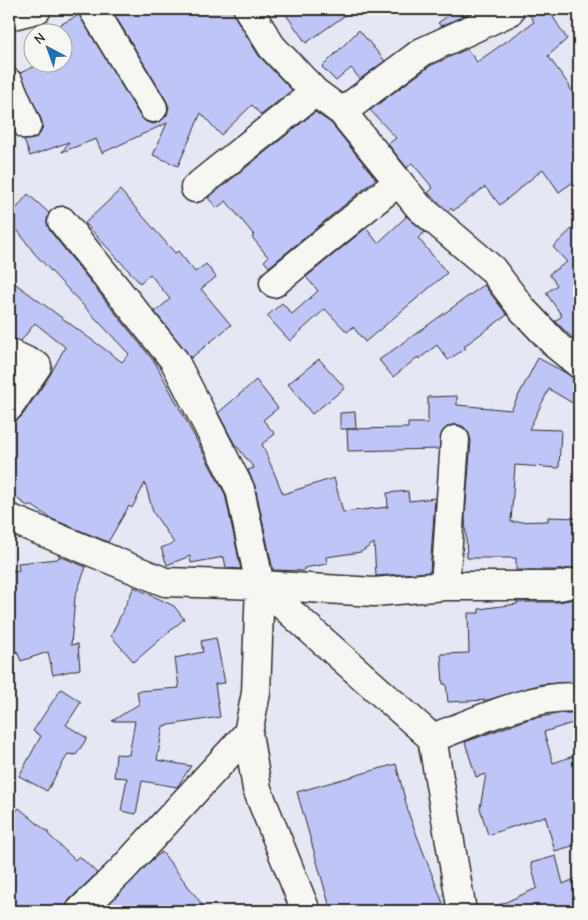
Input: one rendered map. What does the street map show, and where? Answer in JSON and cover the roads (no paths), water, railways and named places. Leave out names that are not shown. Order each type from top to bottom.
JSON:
[{"type":"street","points":[[9,16],[37,9]]},
{"type":"street","points":[[93,9],[153,108]]},
{"type":"street","points":[[248,9],[272,46],[315,92],[342,112],[419,206],[492,269],[522,310],[556,346],[579,364]]},
{"type":"street","points":[[342,112],[422,52],[508,12],[505,9]]},
{"type":"street","points":[[9,83],[27,125]]},
{"type":"street","points":[[195,188],[315,92]]},
{"type":"street","points":[[274,283],[398,182]]},
{"type":"street","points":[[62,221],[174,360],[240,489],[260,585],[256,693],[248,733],[256,789],[306,911]]},
{"type":"street","points":[[9,353],[37,366],[9,407]]},
{"type":"street","points":[[445,586],[455,440]]},
{"type":"street","points":[[9,518],[165,582],[260,585],[374,592],[445,586],[559,586],[579,582]]},
{"type":"street","points":[[260,585],[432,738],[462,911]]},
{"type":"street","points":[[432,738],[541,700],[566,696],[579,698]]},
{"type":"street","points":[[80,911],[122,870],[248,733]]}]
